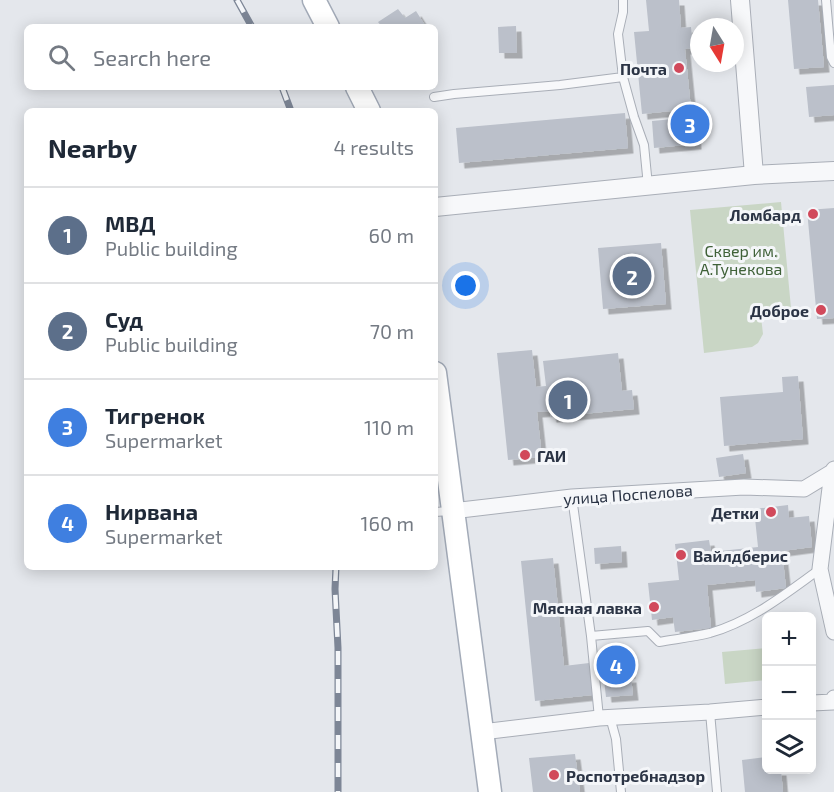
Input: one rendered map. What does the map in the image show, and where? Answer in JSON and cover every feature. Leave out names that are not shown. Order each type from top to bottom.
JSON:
[{"type":"main road","points":[[314,0],[326,24]]},
{"type":"main road","points":[[358,90],[368,108]]},
{"type":"main road","points":[[438,425],[443,511],[482,732],[490,792]]},
{"type":"street","points":[[740,0],[754,175]]},
{"type":"street","points":[[438,207],[754,175],[834,171]]},
{"type":"street","points":[[833,470],[820,569],[834,632]]},
{"type":"street","name":"улица Поспелова","points":[[443,511],[572,497],[744,487],[804,489],[833,470]]},
{"type":"street","points":[[816,703],[833,702],[834,698]]},
{"type":"street","points":[[482,732],[604,718],[762,707]]},
{"type":"lane","points":[[623,0],[618,34],[622,77],[644,145],[648,186]]},
{"type":"lane","points":[[826,0],[831,57],[834,63]]},
{"type":"lane","points":[[434,97],[622,77]]},
{"type":"lane","points":[[572,497],[604,718],[616,739],[621,792]]},
{"type":"lane","points":[[591,636],[648,631],[659,642],[710,633],[746,619],[772,604],[820,569]]},
{"type":"lane","points":[[710,712],[717,792]]},
{"type":"green space","name":"Сквер им. А.Тунекова","points":[[781,202],[791,308],[784,314],[761,317],[763,334],[758,343],[752,347],[704,353],[690,210]]},
{"type":"green space","points":[[762,648],[762,680],[725,684],[722,652]]},
{"type":"building","points":[[646,0],[679,0],[681,28],[690,27],[690,48],[685,49],[691,109],[642,114],[634,32],[649,31]]},
{"type":"building","points":[[788,0],[818,0],[824,67],[794,69]]},
{"type":"building","points":[[398,9],[405,18],[416,11],[424,24],[380,24],[378,22]]},
{"type":"building","points":[[516,26],[517,53],[499,53],[498,27]]},
{"type":"building","points":[[834,85],[834,115],[809,117],[806,87]]},
{"type":"building","points":[[625,113],[628,148],[459,163],[456,128]]},
{"type":"building","points":[[694,117],[696,144],[654,148],[652,121]]},
{"type":"building","points":[[834,208],[834,318],[817,319],[807,210]]},
{"type":"building","points":[[661,243],[666,304],[603,309],[598,248]]},
{"type":"building","points":[[532,350],[536,387],[546,386],[543,361],[618,353],[622,391],[632,390],[634,409],[551,417],[550,411],[537,412],[542,457],[508,460],[497,353]]},
{"type":"building","points":[[798,376],[803,439],[724,446],[720,397],[783,392],[782,377]]},
{"type":"building","points":[[743,454],[746,473],[719,477],[716,458]]},
{"type":"building","points":[[788,505],[789,518],[809,516],[812,547],[782,551],[786,588],[756,592],[755,580],[707,585],[711,628],[675,632],[673,617],[652,620],[648,583],[679,580],[675,544],[709,540],[711,552],[758,547],[754,509]]},
{"type":"building","points":[[621,546],[622,562],[595,564],[594,548]]},
{"type":"building","points":[[553,558],[564,666],[589,663],[592,695],[535,701],[521,561]]},
{"type":"building","points":[[609,655],[609,658],[628,656],[630,673],[603,676],[601,656]]},
{"type":"building","points":[[631,677],[633,695],[606,697],[604,680]]},
{"type":"building","name":"Роспотребнадзор","points":[[575,754],[580,792],[533,792],[529,758]]},
{"type":"building","points":[[762,758],[762,774],[781,774],[783,792],[745,792],[742,760]]},
{"type":"railway","points":[[237,0],[250,24]]},
{"type":"railway","points":[[283,90],[290,108]]},
{"type":"railway","points":[[336,570],[338,792]]},
{"type":"place","name":"Почта","points":[[679,68]]},
{"type":"place","name":"Тигренок","points":[[690,124]]},
{"type":"place","name":"Ломбард","points":[[813,214]]},
{"type":"place","name":"Суд","points":[[632,276]]},
{"type":"place","name":"Доброе","points":[[821,310]]},
{"type":"place","name":"МВД","points":[[568,400]]},
{"type":"place","name":"ГАИ","points":[[525,455]]},
{"type":"place","name":"Детки","points":[[771,512]]},
{"type":"place","name":"Вайлдберис","points":[[681,555]]},
{"type":"place","name":"Мясная лавка","points":[[654,607]]},
{"type":"place","name":"Нирвана","points":[[616,665]]},
{"type":"place","name":"Роспотребнадзор","points":[[554,775]]}]
